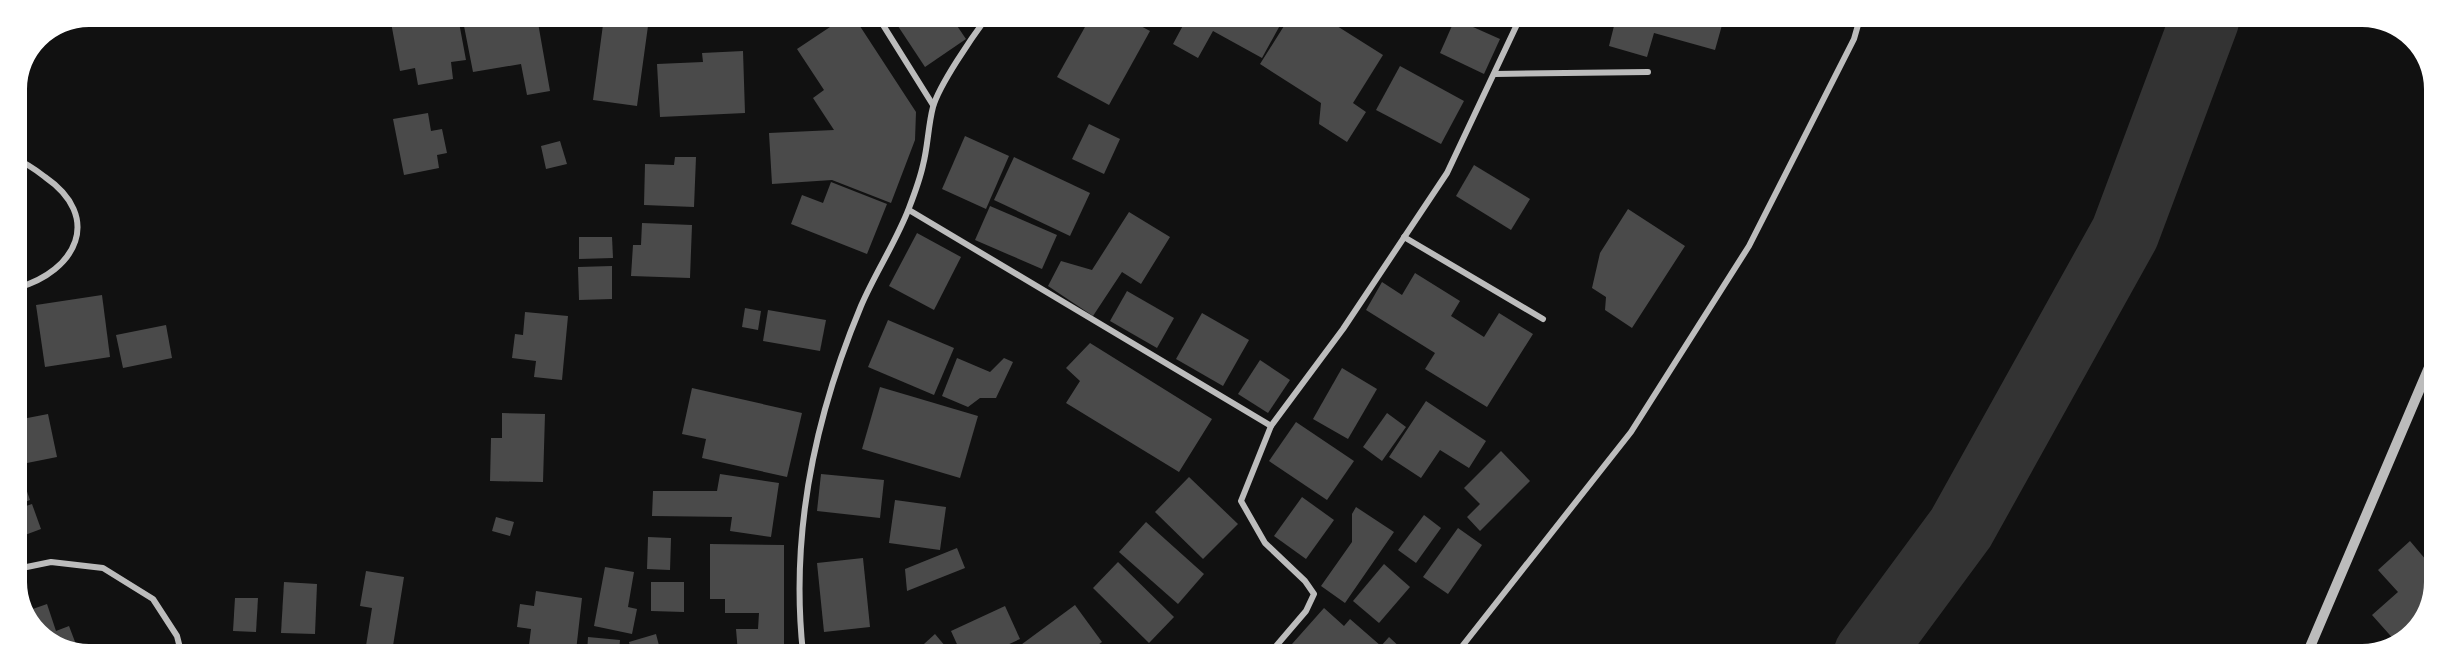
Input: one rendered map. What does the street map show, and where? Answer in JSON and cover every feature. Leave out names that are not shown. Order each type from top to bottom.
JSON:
[{"type":"street","points":[[885,27],[933,105]]},
{"type":"street","points":[[802,644],[799,616],[801,532],[810,468],[830,398],[861,306],[909,210],[923,166],[933,105],[980,27]]},
{"type":"street","points":[[1278,644],[1306,611],[1314,594],[1305,580],[1265,543],[1241,501],[1271,426],[1343,329],[1447,172],[1516,27]]},
{"type":"street","points":[[1464,644],[1644,412],[1749,246],[1854,39],[1857,27]]},
{"type":"street","points":[[1495,75],[1648,72]]},
{"type":"street","points":[[27,167],[54,183],[65,195],[74,209],[76,232],[67,260],[35,283],[27,285]]},
{"type":"street","points":[[909,210],[1271,426]]},
{"type":"street","points":[[1404,237],[1543,319]]},
{"type":"street","points":[[2311,644],[2424,379]]},
{"type":"street","points":[[27,567],[51,562],[103,568],[153,599],[177,636],[179,644]]},
{"type":"building","points":[[392,27],[460,27],[466,60],[451,62],[453,79],[418,85],[415,68],[400,71]]},
{"type":"building","points":[[464,27],[539,27],[550,91],[527,95],[521,64],[473,72]]},
{"type":"building","points":[[603,27],[648,27],[637,106],[593,100]]},
{"type":"building","points":[[830,27],[861,27],[916,112],[915,140],[891,203],[832,180],[772,184],[769,133],[834,130],[813,98],[824,90],[797,49]]},
{"type":"building","points":[[899,27],[958,27],[966,39],[925,67]]},
{"type":"building","points":[[1085,27],[1143,27],[1150,31],[1109,105],[1057,77]]},
{"type":"building","points":[[1182,27],[1279,27],[1262,58],[1213,31],[1198,58],[1173,44]]},
{"type":"building","points":[[1283,27],[1339,27],[1383,55],[1353,103],[1366,112],[1347,142],[1319,124],[1321,103],[1260,64]]},
{"type":"building","points":[[1451,27],[1473,27],[1500,39],[1484,74],[1440,53]]},
{"type":"building","points":[[1614,27],[1721,27],[1715,50],[1654,33],[1647,57],[1609,46]]},
{"type":"building","points":[[743,51],[745,113],[660,117],[657,64],[703,62],[702,53]]},
{"type":"building","points":[[1400,66],[1464,101],[1441,144],[1376,110]]},
{"type":"building","points":[[428,113],[431,131],[442,129],[447,153],[437,155],[439,168],[404,175],[393,119]]},
{"type":"building","points":[[1089,124],[1120,139],[1104,174],[1072,159]]},
{"type":"building","points":[[965,136],[1009,156],[986,209],[942,189]]},
{"type":"building","points":[[560,141],[567,164],[546,169],[541,146]]},
{"type":"building","points":[[675,157],[696,157],[694,207],[644,205],[645,164],[674,165]]},
{"type":"building","points":[[1014,157],[1090,193],[1070,236],[994,200]]},
{"type":"building","points":[[1474,165],[1530,199],[1511,230],[1456,196]]},
{"type":"building","points":[[831,182],[887,204],[867,254],[791,224],[802,195],[823,203]]},
{"type":"building","points":[[990,206],[1057,235],[1042,269],[975,240]]},
{"type":"building","points":[[1628,209],[1685,246],[1632,328],[1605,310],[1606,297],[1592,288],[1600,253]]},
{"type":"building","points":[[1129,212],[1170,237],[1141,284],[1122,272],[1093,316],[1048,286],[1061,261],[1092,270]]},
{"type":"building","points":[[642,223],[692,225],[690,278],[631,276],[633,245],[641,245]]},
{"type":"building","points":[[917,233],[961,257],[934,310],[889,286]]},
{"type":"building","points":[[579,237],[612,237],[613,258],[579,259]]},
{"type":"building","points":[[612,266],[612,299],[579,300],[578,267]]},
{"type":"building","points":[[1415,273],[1460,301],[1451,316],[1484,337],[1499,313],[1533,334],[1487,407],[1425,369],[1435,353],[1366,310],[1382,282],[1402,295]]},
{"type":"building","points":[[1127,291],[1174,318],[1157,348],[1110,321]]},
{"type":"building","points":[[102,295],[110,357],[45,367],[36,305]]},
{"type":"building","points":[[745,308],[761,311],[758,330],[742,327]]},
{"type":"building","points":[[768,310],[826,320],[820,351],[763,341]]},
{"type":"building","points":[[525,312],[568,316],[562,380],[534,377],[536,361],[512,358],[515,334],[523,335]]},
{"type":"building","points":[[1202,313],[1249,340],[1223,386],[1176,359]]},
{"type":"building","points":[[888,320],[954,348],[934,395],[868,367]]},
{"type":"building","points":[[166,325],[172,358],[123,368],[116,335]]},
{"type":"building","points":[[1090,343],[1212,419],[1179,472],[1066,403],[1080,381],[1066,368]]},
{"type":"building","points":[[957,358],[990,372],[1004,358],[1013,362],[996,398],[980,398],[968,407],[942,396]]},
{"type":"building","points":[[1260,360],[1290,380],[1268,413],[1238,394]]},
{"type":"building","points":[[1342,368],[1377,389],[1348,439],[1313,419]]},
{"type":"building","points":[[880,387],[978,416],[960,478],[862,449]]},
{"type":"building","points":[[692,388],[802,413],[787,477],[702,458],[706,439],[682,434]]},
{"type":"building","points":[[1426,401],[1486,441],[1469,468],[1440,450],[1421,478],[1389,457]]},
{"type":"building","points":[[502,413],[545,414],[543,482],[490,481],[491,438],[502,438]]},
{"type":"building","points":[[1387,413],[1406,427],[1382,461],[1363,447]]},
{"type":"building","points":[[48,414],[57,457],[27,463],[27,418]]},
{"type":"building","points":[[1296,422],[1354,461],[1327,500],[1269,461]]},
{"type":"building","points":[[1501,451],[1530,481],[1480,531],[1467,517],[1480,504],[1464,488]]},
{"type":"building","points":[[720,474],[779,483],[771,537],[730,531],[732,517],[652,516],[653,491],[717,491]]},
{"type":"building","points":[[821,474],[884,480],[880,518],[817,511]]},
{"type":"building","points":[[1189,477],[1238,524],[1203,559],[1155,512]]},
{"type":"building","points":[[1302,497],[1334,520],[1306,559],[1274,536]]},
{"type":"building","points":[[895,500],[946,507],[940,550],[889,543]]},
{"type":"building","points":[[32,504],[41,529],[27,534],[27,506]]},
{"type":"building","points":[[1356,507],[1394,532],[1345,603],[1321,586],[1352,542],[1352,514]]},
{"type":"building","points":[[1424,515],[1441,528],[1416,563],[1398,550]]},
{"type":"building","points":[[496,517],[514,522],[510,536],[492,531]]},
{"type":"building","points":[[1146,522],[1204,574],[1178,604],[1119,552]]},
{"type":"building","points":[[1458,528],[1482,545],[1448,594],[1423,577]]},
{"type":"building","points":[[648,537],[671,538],[670,570],[647,569]]},
{"type":"building","points":[[2410,541],[2424,558],[2424,582],[2418,610],[2406,626],[2392,637],[2372,615],[2398,592],[2378,570]]},
{"type":"building","points":[[710,544],[784,545],[784,644],[737,644],[736,629],[758,629],[759,613],[725,613],[725,599],[710,599]]},
{"type":"building","points":[[957,548],[965,568],[907,591],[905,569]]},
{"type":"building","points":[[863,558],[870,627],[824,632],[817,563]]},
{"type":"building","points":[[1118,562],[1174,617],[1149,643],[1093,588]]},
{"type":"building","points":[[1384,564],[1410,587],[1379,623],[1353,601]]},
{"type":"building","points":[[605,567],[634,572],[628,607],[637,609],[632,634],[594,626]]},
{"type":"building","points":[[366,571],[404,577],[393,644],[366,644],[372,608],[360,606]]},
{"type":"building","points":[[284,582],[317,584],[315,634],[281,633]]},
{"type":"building","points":[[651,582],[684,582],[684,612],[651,611]]},
{"type":"building","points":[[536,591],[582,598],[577,644],[529,644],[531,629],[517,627],[520,604],[534,606]]},
{"type":"building","points":[[235,598],[258,598],[256,632],[233,631]]},
{"type":"building","points":[[47,604],[56,631],[69,626],[75,642],[54,634],[40,620],[33,609]]},
{"type":"building","points":[[1075,605],[1102,642],[1099,644],[1022,644]]},
{"type":"building","points":[[1005,606],[1020,639],[1009,644],[957,644],[951,631]]},
{"type":"building","points":[[1324,608],[1344,626],[1350,619],[1379,644],[1292,644]]},
{"type":"building","points":[[656,634],[659,644],[630,644],[629,642]]},
{"type":"building","points":[[935,634],[943,644],[924,644]]},
{"type":"building","points":[[588,637],[620,640],[620,644],[588,644]]},
{"type":"building","points":[[1389,637],[1397,644],[1383,644]]},
{"type":"waterway","points":[[1875,644],[1961,528],[2125,233],[2202,27]]}]
